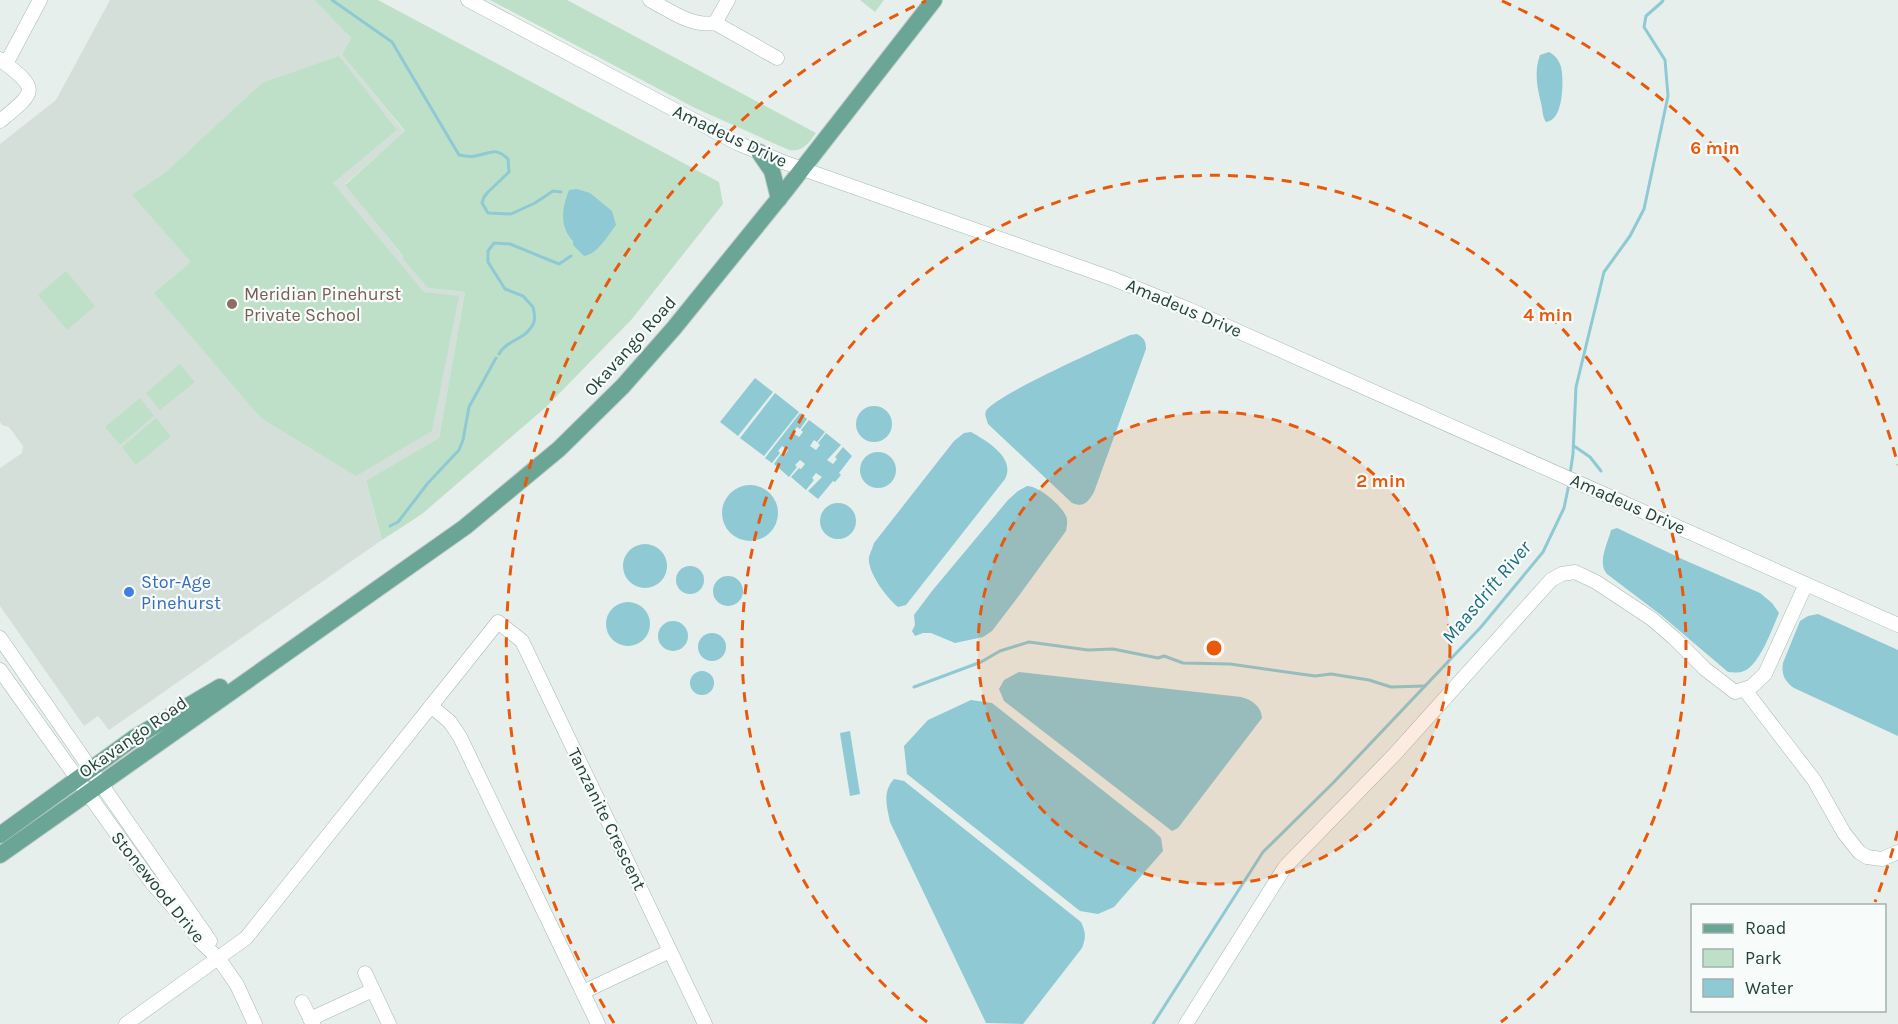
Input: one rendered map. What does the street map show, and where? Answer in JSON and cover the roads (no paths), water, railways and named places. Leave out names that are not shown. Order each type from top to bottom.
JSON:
[{"type":"main road","name":"Okavango Road","points":[[0,855],[465,527],[559,448],[623,386],[667,336],[779,199],[934,0]]},
{"type":"main road","points":[[759,152],[772,171],[779,199]]},
{"type":"main road","name":"Okavango Road","points":[[0,835],[134,738],[235,678],[290,650]]},
{"type":"street","points":[[0,121],[25,100],[29,90],[26,80],[3,62],[40,0]]},
{"type":"street","name":"Amadeus Drive","points":[[468,0],[661,103],[759,152],[1155,295],[1898,625]]},
{"type":"street","points":[[650,0],[691,22],[715,23],[777,58]]},
{"type":"street","points":[[715,23],[728,0]]},
{"type":"street","points":[[1186,1024],[1285,867],[1395,754],[1551,580],[1562,574],[1575,572],[1596,582],[1652,619],[1730,690],[1735,692],[1745,690],[1758,682],[1765,674],[1806,584]]},
{"type":"street","name":"Tanzanite Crescent","points":[[431,706],[498,622],[522,641],[705,1024]]},
{"type":"street","name":"Stonewood Drive","points":[[0,638],[208,935],[219,959],[237,985],[255,1024]]},
{"type":"street","name":"Stonewood Drive","points":[[0,670],[150,882],[202,943],[219,959]]},
{"type":"street","points":[[1745,690],[1814,780],[1844,833],[1859,852],[1867,857],[1882,859],[1898,852]]},
{"type":"street","points":[[126,1024],[246,938],[431,706],[450,722],[460,737],[598,1024]]},
{"type":"street","points":[[583,992],[670,951]]},
{"type":"street","points":[[365,972],[389,1024]]},
{"type":"street","points":[[302,1002],[312,1022],[373,990]]},
{"type":"water","points":[[1549,52],[1560,64],[1562,89],[1556,115],[1552,120],[1546,122],[1538,91],[1537,73],[1540,55]]},
{"type":"water","points":[[577,189],[590,193],[612,211],[616,225],[594,252],[584,256],[573,245],[565,229],[563,217],[569,190]]},
{"type":"water","points":[[1137,334],[1144,340],[1146,349],[1094,492],[1085,503],[1080,505],[1072,503],[988,424],[986,411],[1029,383],[1130,335]]},
{"type":"water","points":[[755,378],[773,392],[738,436],[720,422]]},
{"type":"water","points":[[775,393],[799,412],[764,456],[740,438]]},
{"type":"water","points":[[874,406],[887,411],[892,424],[887,437],[874,442],[861,437],[856,424],[861,411]]},
{"type":"water","points":[[800,413],[807,419],[800,429],[797,427],[793,433],[799,437],[803,432],[801,430],[809,420],[825,432],[817,442],[814,440],[810,446],[816,450],[820,445],[818,443],[826,433],[841,445],[827,460],[833,464],[837,459],[835,457],[843,447],[852,456],[839,473],[841,475],[818,499],[808,491],[822,477],[816,473],[812,478],[814,480],[806,490],[791,477],[805,464],[800,460],[789,477],[774,464],[781,454],[784,456],[788,450],[782,446],[778,451],[780,453],[772,463],[765,458]]},
{"type":"water","points":[[971,432],[992,445],[1003,457],[1007,464],[1005,479],[906,605],[898,607],[883,591],[871,570],[869,557],[874,543],[954,441],[964,433]]},
{"type":"water","points":[[878,452],[891,457],[896,470],[891,483],[878,488],[865,483],[860,470],[865,457]]},
{"type":"water","points":[[744,485],[756,485],[766,489],[774,497],[778,513],[774,529],[766,537],[756,541],[744,541],[734,537],[726,529],[722,519],[722,507],[726,497],[734,489]]},
{"type":"water","points":[[1027,486],[1037,489],[1055,502],[1066,516],[1067,523],[1066,531],[1018,597],[992,631],[983,637],[955,643],[931,633],[915,636],[912,631],[915,625],[914,615],[1008,500]]},
{"type":"water","points":[[838,503],[851,508],[856,521],[851,534],[838,539],[825,534],[820,521],[825,508]]},
{"type":"water","points":[[1617,528],[1760,593],[1772,603],[1779,613],[1763,649],[1750,667],[1740,672],[1728,672],[1661,615],[1607,574],[1603,564],[1604,552],[1611,530]]},
{"type":"water","points":[[645,544],[660,551],[667,566],[660,581],[645,588],[630,581],[623,566],[630,551]]},
{"type":"water","points":[[690,566],[700,570],[704,580],[700,590],[690,594],[680,590],[676,580],[680,570]]},
{"type":"water","points":[[728,576],[734,577],[742,585],[742,597],[734,605],[728,606],[722,605],[714,597],[713,591],[714,585],[722,577]]},
{"type":"water","points":[[628,602],[637,603],[644,608],[649,615],[649,633],[644,640],[637,645],[628,646],[619,645],[612,640],[607,633],[606,624],[607,615],[612,608],[619,603]]},
{"type":"water","points":[[1818,614],[1898,650],[1898,736],[1794,688],[1786,680],[1783,674],[1783,663],[1800,621]]},
{"type":"water","points":[[673,621],[679,622],[687,630],[687,642],[679,650],[673,651],[667,650],[659,642],[658,636],[659,630],[667,622]]},
{"type":"water","points":[[712,633],[722,637],[726,647],[722,657],[712,661],[702,657],[698,647],[702,637]]},
{"type":"water","points":[[702,671],[707,672],[713,678],[713,688],[707,694],[702,695],[697,694],[691,688],[690,683],[691,678],[697,672]]},
{"type":"water","points":[[1019,672],[1241,697],[1255,704],[1262,718],[1178,828],[1172,831],[1004,701],[999,689],[1004,680]]},
{"type":"water","points":[[971,700],[992,703],[1161,838],[1163,851],[1114,907],[1098,914],[1080,911],[907,774],[904,746],[928,720]]},
{"type":"water","points":[[850,731],[860,794],[850,796],[840,733]]},
{"type":"water","points":[[894,779],[904,781],[1081,922],[1085,935],[1082,948],[1023,1024],[986,1023],[890,822],[887,794]]},
{"type":"waterway","points":[[332,0],[392,42],[459,155],[473,156],[496,152],[508,159],[509,172],[484,197],[482,203],[488,213],[511,214],[535,203],[553,191],[561,192]]},
{"type":"waterway","name":"Maasdrift River","points":[[1570,474],[1576,387],[1604,272],[1630,236],[1644,209],[1668,96],[1665,60],[1644,27],[1646,16],[1663,0]]},
{"type":"waterway","points":[[499,354],[507,345],[531,328],[534,314],[533,307],[523,296],[505,289],[488,262],[488,251],[494,243],[510,244],[559,264],[571,256]]},
{"type":"waterway","points":[[390,526],[398,522],[428,483],[459,450],[469,407],[496,358]]},
{"type":"waterway","points":[[1574,446],[1590,457],[1601,471]]},
{"type":"waterway","name":"Maasdrift River","points":[[1153,1024],[1263,852],[1333,783],[1481,627],[1543,552],[1564,508],[1569,484]]},
{"type":"waterway","points":[[914,687],[981,662],[1000,651],[1029,642],[1088,650],[1113,649],[1158,658],[1164,656],[1183,663],[1230,664],[1315,676],[1331,674],[1369,680],[1391,687],[1425,686]]},
{"type":"place","name":"Meridian Pinehurst Private School","points":[[232,304]]},
{"type":"place","name":"Stor-Age Pinehurst","points":[[129,592]]}]
